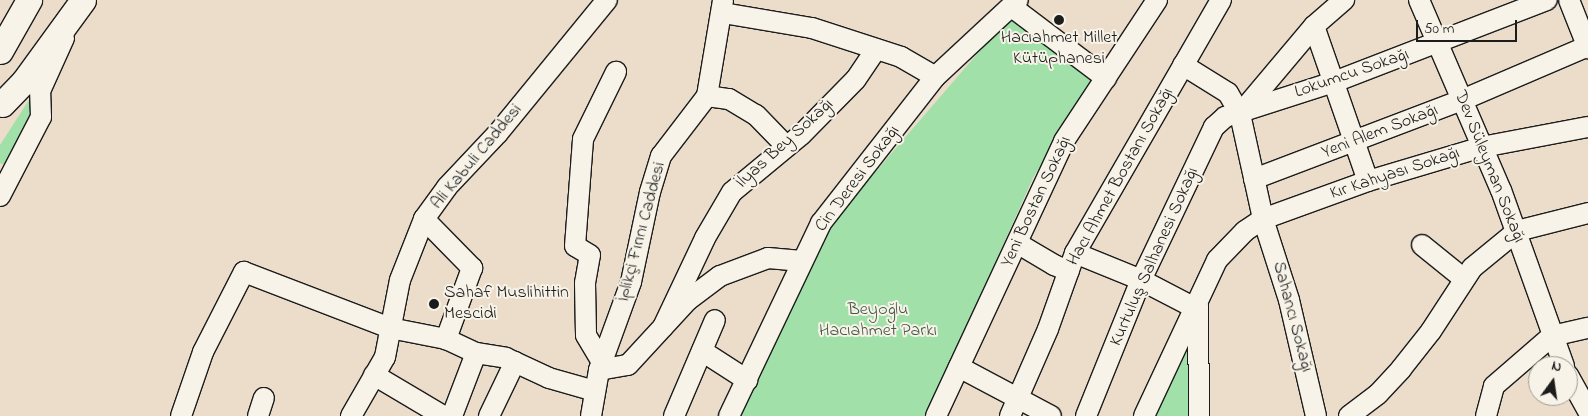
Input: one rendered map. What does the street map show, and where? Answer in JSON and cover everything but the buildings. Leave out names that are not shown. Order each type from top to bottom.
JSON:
[{"type":"main road","points":[[0,51],[29,0]]},
{"type":"main road","points":[[1,105],[73,5]]},
{"type":"street","name":"Ali Kabuli Caddesi","points":[[351,416],[384,357],[400,280],[424,220],[447,187],[498,133],[607,0]]},
{"type":"street","name":"Yeni Bostan Sokağı","points":[[936,416],[1064,141],[1157,0]]},
{"type":"street","name":"Hacı Ahmet Bostanı Sokağı","points":[[1014,407],[1072,262],[1221,0]]},
{"type":"street","points":[[1240,114],[1314,26],[1344,0]]},
{"type":"street","name":"Dev Süleyman Sokağı","points":[[1419,0],[1517,232],[1560,356]]},
{"type":"street","name":"Lokumcu Sokağı","points":[[1240,114],[1438,44],[1546,0]]},
{"type":"street","points":[[1569,0],[1588,47]]},
{"type":"street","points":[[1015,3],[1106,78]]},
{"type":"street","name":"Cin Deresi Sokağı","points":[[729,416],[821,223],[934,77],[1015,3]]},
{"type":"street","points":[[1,188],[41,117],[40,91],[73,5]]},
{"type":"street","points":[[723,6],[812,28],[901,57],[934,77]]},
{"type":"street","name":"İplikçi Fırını Caddesi","points":[[590,416],[600,366],[630,282],[650,192],[661,156],[707,96],[723,6]]},
{"type":"street","points":[[1314,26],[1368,181]]},
{"type":"street","name":"Yeni Alem Sokağı","points":[[1254,179],[1462,100],[1588,47]]},
{"type":"street","name":"İlyas Bey Sokağı","points":[[663,327],[705,238],[732,192],[786,146],[856,79],[876,49]]},
{"type":"street","name":"Sahancı Sokağı","points":[[1183,65],[1228,93],[1240,114],[1263,219],[1289,300],[1316,416]]},
{"type":"street","points":[[616,72],[583,139],[574,246],[590,255],[585,283],[586,335],[600,366],[628,365],[688,300],[720,276],[768,258],[802,260]]},
{"type":"street","points":[[707,96],[729,99],[756,115],[786,146]]},
{"type":"street","name":"Kurtuluş Salhanesi Sokağı","points":[[1086,416],[1141,280],[1214,127],[1224,117],[1240,114]]},
{"type":"street","name":"Kır Kahyası Sokağı","points":[[1144,416],[1217,260],[1245,231],[1263,219],[1368,181],[1482,147],[1588,127]]},
{"type":"street","points":[[1349,416],[1378,394],[1401,369],[1431,331],[1472,268],[1517,232],[1588,213]]},
{"type":"street","points":[[424,220],[472,268],[446,339]]},
{"type":"street","points":[[1017,243],[1072,262],[1141,280],[1196,304],[1199,416]]},
{"type":"street","points":[[1422,245],[1464,279]]},
{"type":"street","points":[[181,416],[203,352],[244,272],[390,328],[446,339],[476,353],[515,362],[549,378],[595,391]]},
{"type":"street","points":[[674,416],[715,320]]},
{"type":"street","points":[[1486,416],[1494,386],[1552,336],[1588,328]]},
{"type":"street","points":[[702,351],[746,380]]},
{"type":"street","points":[[452,416],[476,353]]},
{"type":"street","points":[[489,416],[515,362]]},
{"type":"street","points":[[959,368],[1014,407],[1050,416]]},
{"type":"street","points":[[374,375],[443,416]]},
{"type":"street","points":[[1578,393],[1588,411]]},
{"type":"green space","name":"Beyoğlu Hacıahmet Parkı","points":[[1009,17],[1093,79],[1033,178],[927,416],[736,416],[751,391],[833,221]]},
{"type":"green space","points":[[36,89],[36,110],[9,167],[0,163],[0,145]]},
{"type":"green space","points":[[1190,331],[1193,416],[1151,416]]},
{"type":"place","name":"Hacıahmet Millet Kütüphanesi","points":[[1059,20]]},
{"type":"place","name":"Sahaf Muslihittin Mescidi","points":[[434,304]]}]
